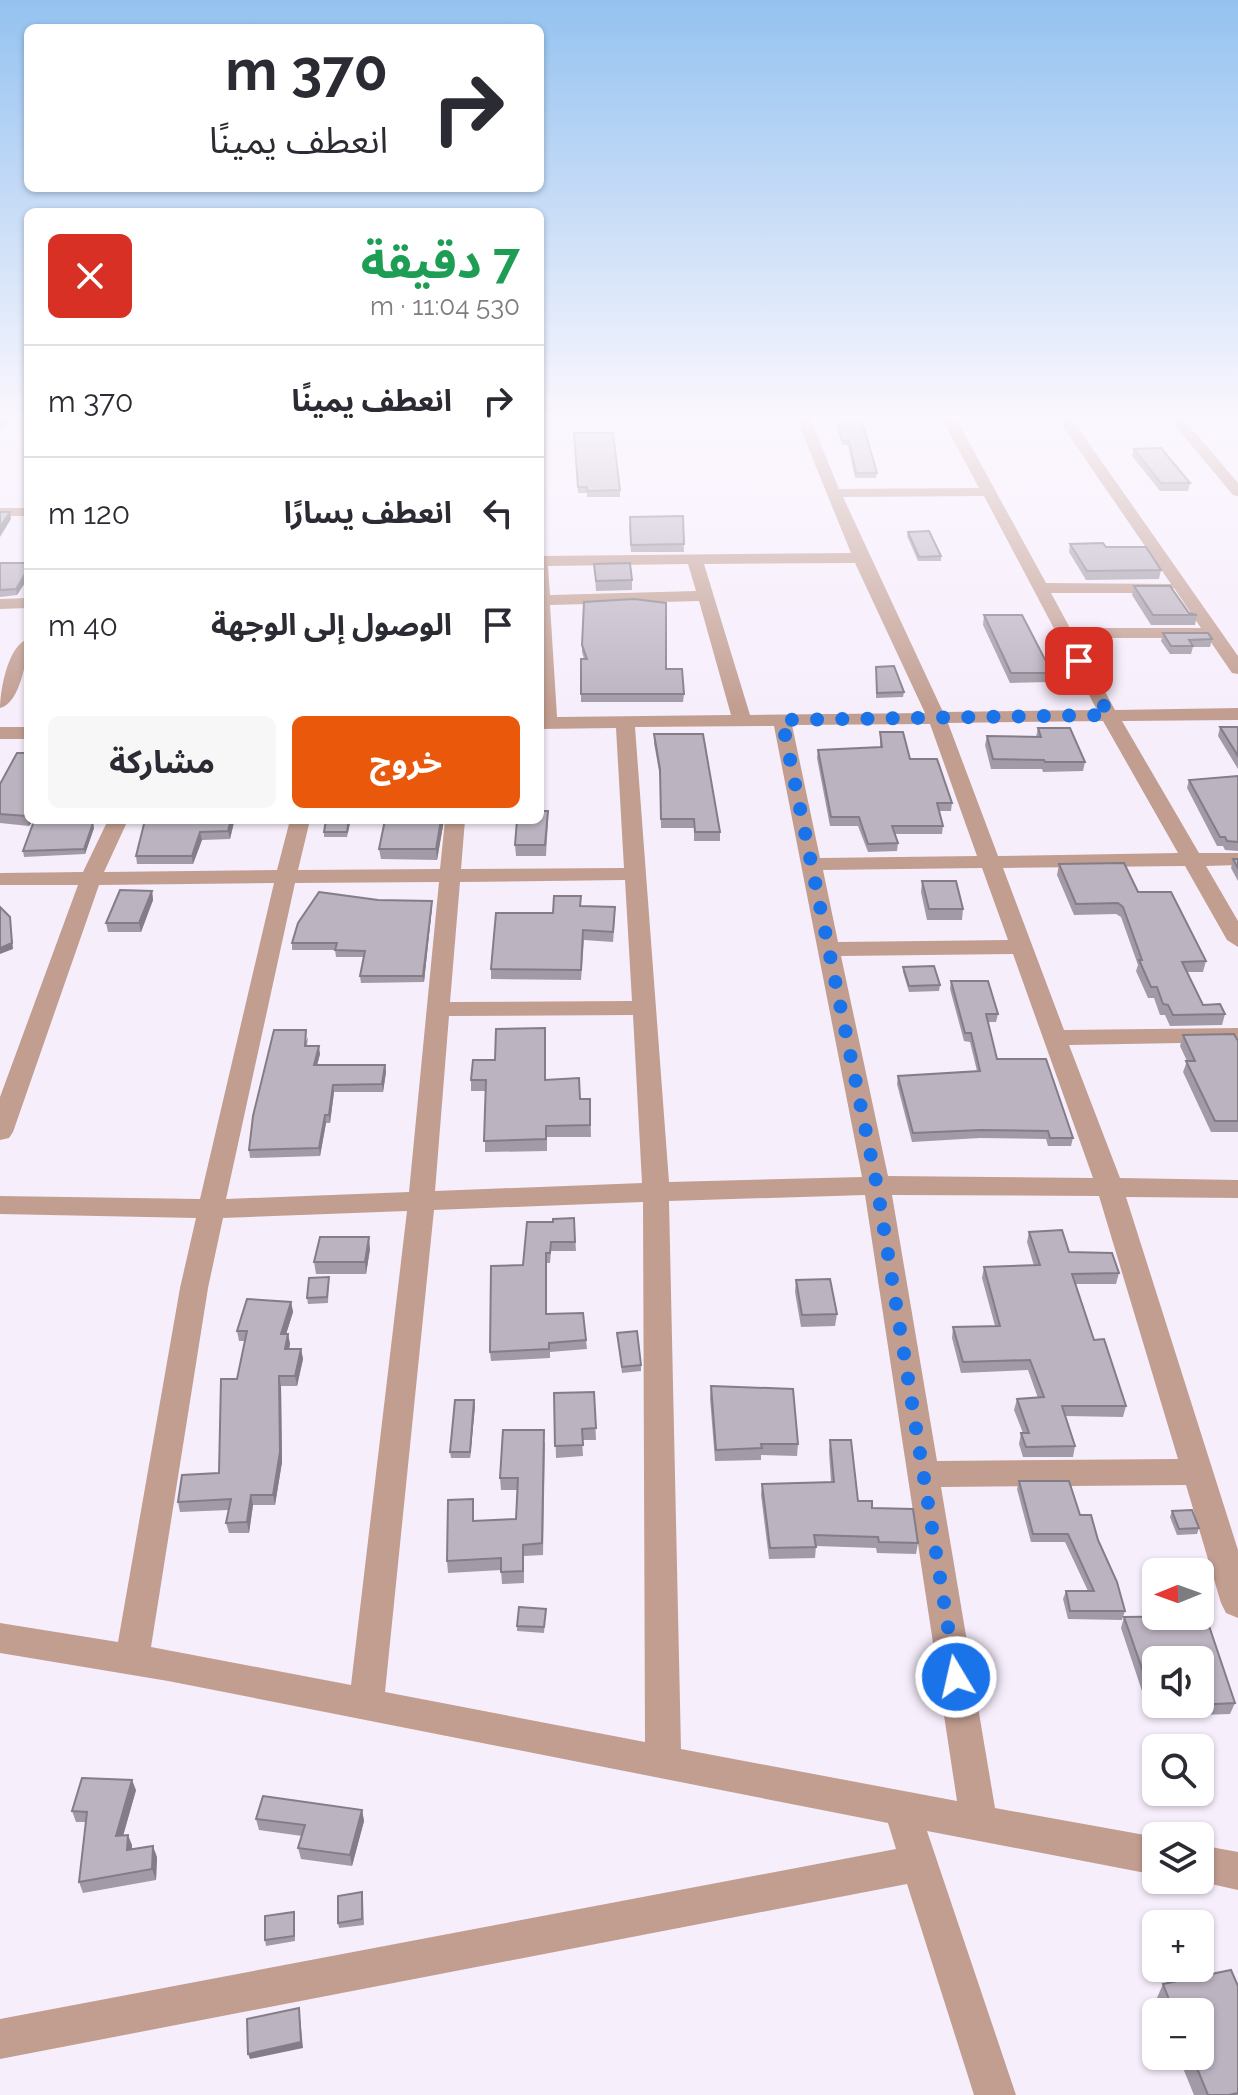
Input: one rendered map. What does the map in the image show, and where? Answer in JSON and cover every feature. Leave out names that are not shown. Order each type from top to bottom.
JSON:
[{"type":"street","points":[[842,513],[937,718],[1110,1188],[1238,1603]]},
{"type":"street","points":[[999,513],[1109,715],[1238,940]]},
{"type":"street","points":[[1130,513],[1238,669]]},
{"type":"street","points":[[544,561],[861,558]]},
{"type":"street","points":[[695,560],[742,720]]},
{"type":"street","points":[[1040,588],[1181,587]]},
{"type":"street","points":[[544,600],[706,596]]},
{"type":"street","points":[[0,604],[24,603]]},
{"type":"street","points":[[1064,633],[1213,633]]},
{"type":"street","points":[[0,703],[24,652]]},
{"type":"street","points":[[544,723],[1238,714]]},
{"type":"street","points":[[782,720],[877,1186],[979,1823]]},
{"type":"street","points":[[625,722],[656,1192],[663,1763]]},
{"type":"street","points":[[0,733],[24,733]]},
{"type":"street","points":[[0,1132],[91,878],[116,824]]},
{"type":"street","points":[[132,1660],[194,1288],[299,824]]},
{"type":"street","points":[[366,1704],[421,1202],[455,824]]},
{"type":"street","points":[[811,864],[1238,859]]},
{"type":"street","points":[[0,879],[635,874]]},
{"type":"street","points":[[829,949],[1021,947]]},
{"type":"street","points":[[438,1009],[644,1008]]},
{"type":"street","points":[[1055,1038],[1238,1035]]},
{"type":"street","points":[[0,1205],[211,1209],[877,1186],[1238,1189]]},
{"type":"street","points":[[923,1474],[1198,1472]]},
{"type":"street","points":[[0,1638],[366,1704],[1142,1853]]},
{"type":"street","points":[[901,1808],[995,2095]]},
{"type":"street","points":[[0,2039],[919,1863]]},
{"type":"street","points":[[1214,1867],[1238,1871]]},
{"type":"building","points":[[0,513],[9,513],[0,527]]},
{"type":"building","points":[[683,516],[684,544],[631,545],[630,517]]},
{"type":"building","points":[[929,531],[941,556],[919,557],[908,532]]},
{"type":"building","points":[[1103,543],[1106,547],[1146,547],[1161,570],[1087,571],[1070,544]]},
{"type":"building","points":[[0,563],[24,563],[24,576],[16,589],[0,590]]},
{"type":"building","points":[[630,563],[632,580],[596,581],[594,564]]},
{"type":"building","points":[[1134,586],[1170,586],[1189,613],[1197,615],[1153,615]]},
{"type":"building","points":[[634,599],[666,603],[666,669],[682,669],[684,694],[581,694],[581,659],[587,659],[582,645],[584,602]]},
{"type":"building","points":[[984,615],[1022,615],[1052,673],[1011,673]]},
{"type":"building","points":[[1163,633],[1208,633],[1212,639],[1189,640],[1193,646],[1171,646]]},
{"type":"building","points":[[894,666],[904,692],[877,693],[876,667]]},
{"type":"building","points":[[1220,727],[1238,727],[1238,756]]},
{"type":"building","points":[[1038,728],[1070,728],[1085,762],[993,759],[987,736],[1041,737]]},
{"type":"building","points":[[880,732],[903,732],[910,759],[937,759],[952,803],[937,803],[943,826],[892,826],[898,843],[868,844],[859,817],[831,817],[818,750],[882,747]]},
{"type":"building","points":[[654,734],[703,734],[720,832],[695,832],[694,819],[661,819],[660,769]]},
{"type":"building","points":[[17,753],[24,753],[24,816],[0,814],[0,784]]},
{"type":"building","points":[[1238,776],[1238,842],[1220,837],[1189,780]]},
{"type":"building","points":[[544,811],[548,811],[545,845],[515,845],[517,824],[544,824]]},
{"type":"building","points":[[33,824],[93,824],[84,849],[23,851]]},
{"type":"building","points":[[144,824],[230,824],[228,831],[200,832],[192,856],[136,856]]},
{"type":"building","points":[[325,824],[348,824],[347,832],[324,832]]},
{"type":"building","points":[[384,824],[440,824],[436,849],[379,849]]},
{"type":"building","points":[[1124,863],[1138,892],[1171,892],[1206,961],[1182,962],[1203,1005],[1220,1004],[1225,1014],[1173,1015],[1168,1005],[1163,1004],[1157,987],[1151,987],[1139,960],[1142,960],[1123,907],[1118,903],[1076,904],[1059,864]]},
{"type":"building","points":[[922,881],[956,881],[963,909],[929,909]]},
{"type":"building","points":[[120,890],[152,891],[139,923],[106,923]]},
{"type":"building","points":[[319,892],[378,900],[432,901],[423,976],[360,976],[365,951],[335,950],[337,943],[292,943],[298,923]]},
{"type":"building","points":[[554,896],[581,896],[580,906],[615,907],[613,932],[583,930],[581,970],[491,969],[496,913],[553,913]]},
{"type":"building","points":[[0,907],[10,917],[12,943],[0,948]]},
{"type":"building","points":[[934,966],[940,985],[909,986],[903,967]]},
{"type":"building","points":[[951,981],[988,981],[998,1014],[986,1014],[997,1059],[1046,1059],[1073,1138],[1050,1138],[1048,1131],[913,1133],[898,1076],[980,1071],[971,1033],[965,1033]]},
{"type":"building","points":[[545,1028],[545,1080],[579,1078],[580,1099],[590,1099],[590,1125],[546,1126],[546,1139],[484,1141],[486,1080],[471,1080],[473,1060],[495,1060],[496,1029]]},
{"type":"building","points":[[274,1030],[306,1030],[305,1046],[319,1046],[314,1065],[385,1065],[382,1084],[333,1085],[329,1115],[325,1115],[319,1148],[249,1150],[253,1116]]},
{"type":"building","points":[[1234,1034],[1238,1041],[1238,1121],[1215,1121],[1186,1061],[1195,1061],[1183,1035]]},
{"type":"building","points":[[574,1218],[575,1242],[551,1242],[550,1253],[546,1253],[546,1314],[583,1313],[586,1340],[549,1343],[549,1349],[490,1352],[491,1266],[523,1265],[527,1222]]},
{"type":"building","points":[[1062,1230],[1069,1252],[1112,1253],[1119,1273],[1072,1274],[1094,1340],[1104,1339],[1126,1406],[1062,1406],[1075,1446],[1026,1447],[1021,1433],[1029,1433],[1017,1399],[1044,1397],[1030,1360],[963,1362],[953,1327],[1000,1326],[984,1267],[1040,1265],[1029,1232]]},
{"type":"building","points":[[320,1237],[369,1237],[365,1262],[314,1262]]},
{"type":"building","points":[[329,1277],[327,1297],[307,1298],[309,1278]]},
{"type":"building","points":[[830,1279],[837,1314],[802,1315],[796,1280]]},
{"type":"building","points":[[247,1299],[291,1302],[281,1334],[288,1334],[285,1349],[301,1349],[295,1376],[279,1376],[280,1452],[273,1495],[251,1495],[247,1522],[226,1523],[231,1499],[178,1502],[182,1475],[219,1473],[221,1379],[237,1379],[247,1331],[237,1331]]},
{"type":"building","points":[[637,1331],[641,1365],[622,1367],[617,1333]]},
{"type":"building","points":[[711,1386],[793,1389],[798,1444],[761,1444],[762,1448],[716,1450]]},
{"type":"building","points":[[594,1392],[596,1428],[582,1429],[583,1445],[555,1446],[554,1393]]},
{"type":"building","points":[[455,1400],[474,1400],[470,1452],[450,1452]]},
{"type":"building","points":[[503,1430],[544,1430],[542,1543],[523,1545],[523,1571],[501,1572],[501,1558],[447,1561],[448,1500],[473,1499],[473,1521],[516,1519],[518,1478],[500,1478]]},
{"type":"building","points":[[830,1440],[851,1440],[858,1501],[872,1501],[872,1508],[913,1509],[918,1543],[879,1542],[878,1537],[814,1535],[816,1547],[770,1548],[762,1484],[834,1482]]},
{"type":"building","points":[[1019,1481],[1069,1481],[1080,1515],[1091,1515],[1125,1611],[1070,1611],[1066,1591],[1094,1591],[1068,1534],[1033,1534]]},
{"type":"building","points":[[1192,1510],[1199,1528],[1179,1529],[1172,1511]]},
{"type":"building","points":[[519,1607],[546,1609],[544,1627],[517,1626]]},
{"type":"building","points":[[1124,1617],[1142,1617],[1142,1630],[1210,1630],[1235,1703],[1214,1704],[1214,1646],[1142,1646],[1142,1669]]},
{"type":"building","points":[[82,1778],[132,1780],[116,1836],[128,1835],[127,1850],[153,1846],[152,1869],[79,1882],[87,1812],[72,1811]]},
{"type":"building","points":[[263,1796],[362,1810],[350,1855],[298,1848],[305,1825],[256,1819]]},
{"type":"building","points":[[362,1892],[362,1919],[338,1923],[338,1896]]},
{"type":"building","points":[[294,1912],[294,1936],[265,1940],[265,1916]]},
{"type":"building","points":[[1231,1970],[1238,1986],[1238,2093],[1229,2095],[1208,2095],[1198,2070],[1214,2070],[1214,1998],[1168,1998],[1163,1984],[1214,1982],[1214,1974]]},
{"type":"building","points":[[299,2008],[301,2042],[248,2054],[247,2019]]},
{"type":"route","points":[[956,1677],[877,1186],[782,720],[1109,715],[1079,661]]}]
